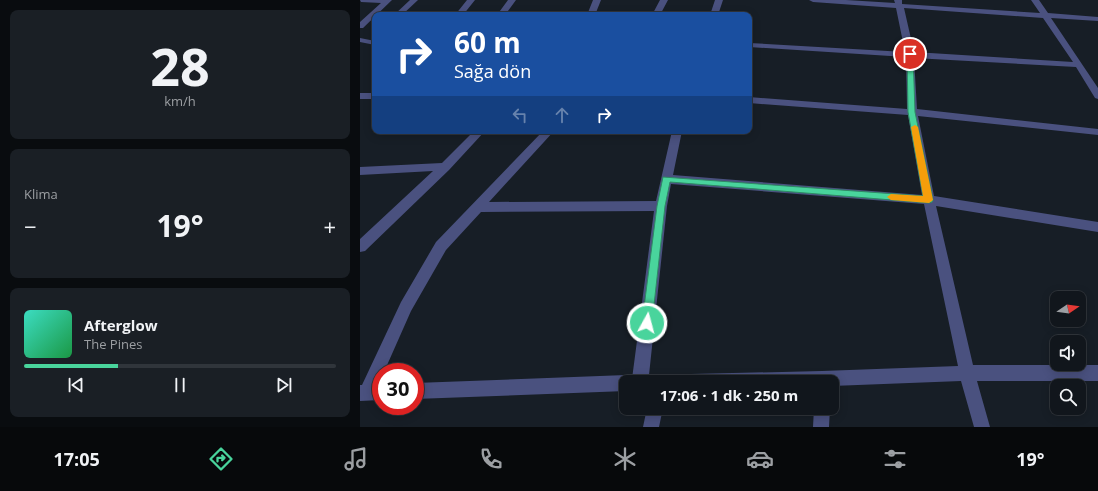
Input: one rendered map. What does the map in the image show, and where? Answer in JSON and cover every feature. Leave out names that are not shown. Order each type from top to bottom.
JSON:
[{"type":"street","points":[[361,0],[387,1]]},
{"type":"street","points":[[401,12],[414,0]]},
{"type":"street","points":[[461,12],[471,0]]},
{"type":"street","points":[[504,12],[512,0]]},
{"type":"street","points":[[592,12],[597,0]]},
{"type":"street","points":[[658,12],[664,0]]},
{"type":"street","points":[[715,12],[719,0]]},
{"type":"street","points":[[813,0],[898,2],[1098,19]]},
{"type":"street","points":[[1035,0],[1098,96]]},
{"type":"street","points":[[375,12],[387,1]]},
{"type":"street","points":[[898,2],[910,54],[912,112],[929,200],[967,373],[982,427]]},
{"type":"street","points":[[360,26],[372,15]]},
{"type":"street","points":[[360,40],[372,41]]},
{"type":"street","points":[[752,45],[1079,65]]},
{"type":"street","points":[[360,96],[372,96]]},
{"type":"street","points":[[752,100],[912,112],[1098,132]]},
{"type":"street","points":[[360,247],[445,167],[477,134]]},
{"type":"street","points":[[369,393],[406,307],[441,246],[546,134]]},
{"type":"street","points":[[641,375],[661,206],[676,134]]},
{"type":"street","points":[[360,171],[445,167]]},
{"type":"street","points":[[666,179],[929,200],[1098,227]]},
{"type":"street","points":[[478,206],[661,206]]},
{"type":"street","points":[[839,380],[967,373],[1098,373]]},
{"type":"street","points":[[424,391],[619,383]]},
{"type":"street","points":[[651,427],[654,415]]},
{"type":"street","points":[[822,415],[822,427]]},
{"type":"slow traffic","points":[[891,197],[929,200],[915,127]]},
{"type":"route","points":[[647,323],[661,206],[666,179],[929,200],[912,112],[910,54]]}]
